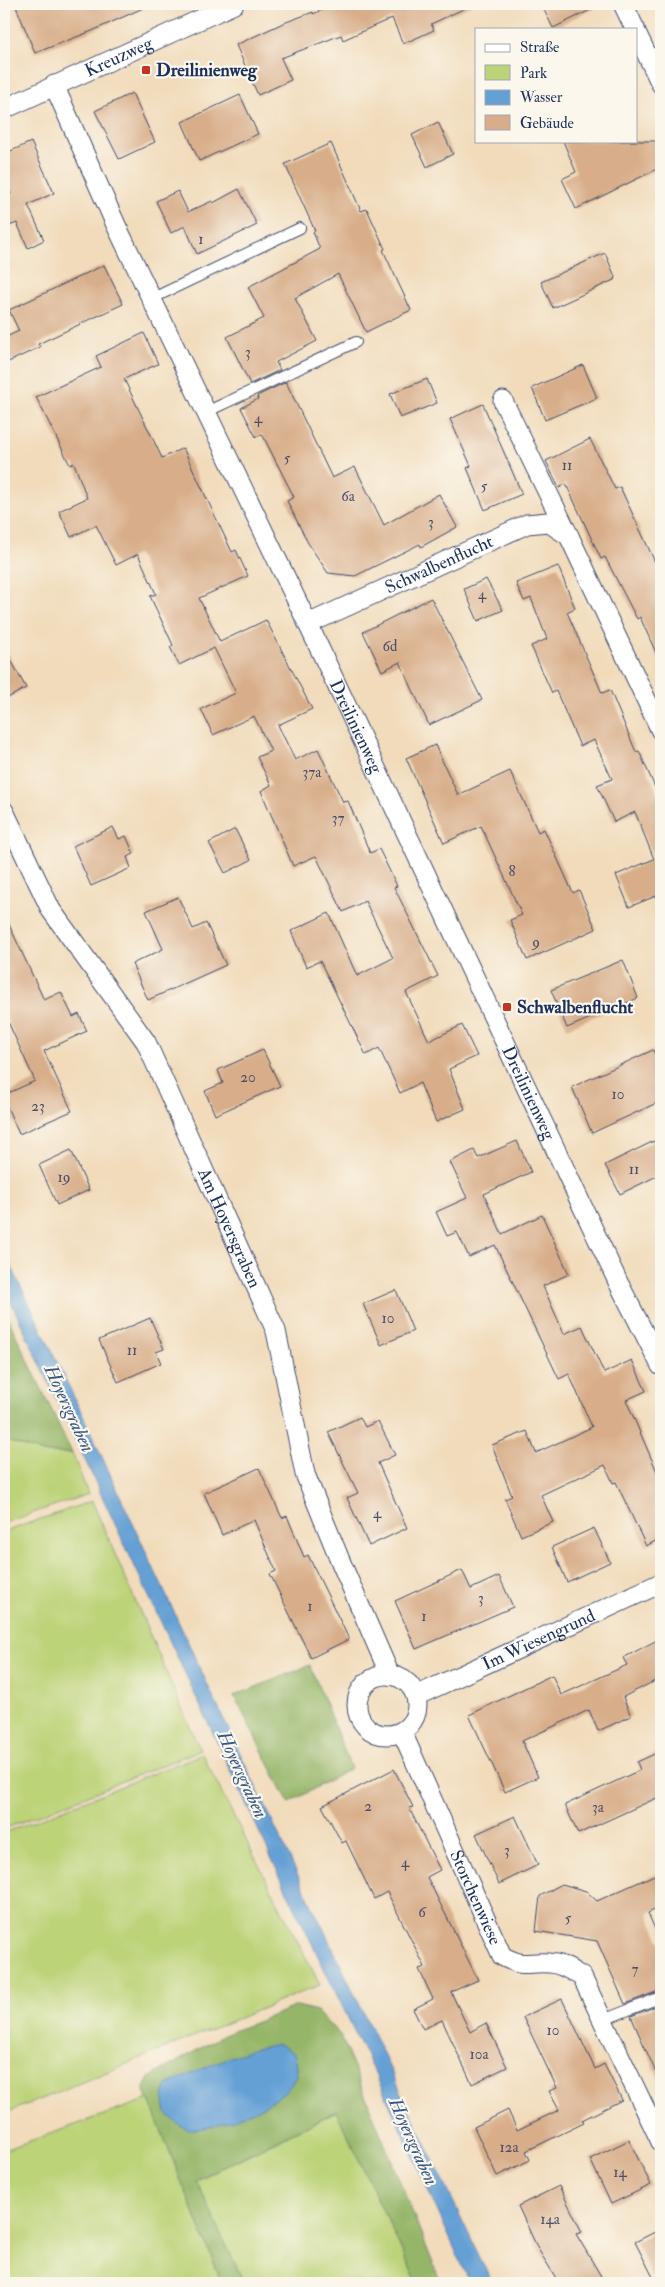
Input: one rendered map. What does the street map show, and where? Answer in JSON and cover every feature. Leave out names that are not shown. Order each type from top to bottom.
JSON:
[{"type":"street","name":"Kreuzweg","points":[[4,109],[234,4]]},
{"type":"street","points":[[623,4],[635,28]]},
{"type":"street","points":[[638,34],[661,84]]},
{"type":"street","name":"Dreilinienweg","points":[[54,85],[151,299],[308,624],[618,1282],[661,1366]]},
{"type":"street","points":[[503,401],[661,731]]},
{"type":"street","name":"Schwalbenflucht","points":[[308,624],[527,524],[548,522],[569,536]]},
{"type":"street","name":"Am Hoyersgraben","points":[[4,811],[51,910],[146,1042],[272,1322],[276,1331],[305,1474],[390,1675]]},
{"type":"street","name":"Im Wiesengrund","points":[[416,1696],[661,1583]]},
{"type":"street","points":[[390,1675],[408,1683],[416,1696],[416,1713],[412,1723],[402,1732],[388,1736],[374,1733],[364,1725],[357,1710],[358,1697],[366,1684],[380,1676],[390,1675]]},
{"type":"street","name":"Storchenwiese","points":[[402,1732],[502,1956],[524,1965],[550,1962],[564,1966],[582,1977],[661,2142]]},
{"type":"lane","points":[[151,299],[300,228]]},
{"type":"lane","points":[[206,412],[356,342]]},
{"type":"lane","points":[[603,2020],[661,1997]]},
{"type":"green space","points":[[4,1310],[72,1453],[43,1453],[4,1440]]},
{"type":"green space","points":[[4,1440],[43,1453],[72,1453],[88,1494],[4,1523]]},
{"type":"green space","points":[[92,1501],[200,1750],[4,1829],[4,1532]]},
{"type":"green space","points":[[310,1665],[351,1768],[289,1803],[234,1696]]},
{"type":"green space","points":[[202,1754],[320,1985],[4,2114],[4,1833]]},
{"type":"green space","points":[[297,2006],[317,2011],[341,2036],[441,2283],[417,2283],[336,2111],[196,2180],[244,2283],[222,2283],[144,2088],[149,2078],[223,2035]]},
{"type":"green space","points":[[149,2099],[222,2283],[4,2283],[4,2150]]},
{"type":"green space","points":[[337,2111],[417,2283],[244,2283],[195,2181]]},
{"type":"water","name":"Hoyersgraben","points":[[4,1251],[217,1705],[492,2283],[470,2283],[387,2099],[292,1902],[4,1287]]},
{"type":"water","points":[[279,2044],[294,2053],[297,2070],[296,2077],[288,2089],[277,2098],[229,2121],[199,2129],[185,2128],[166,2113],[163,2096],[167,2085],[236,2055]]},
{"type":"building","points":[[15,4],[152,4],[92,31],[35,53]]},
{"type":"building","points":[[336,4],[474,4],[431,24],[434,30],[403,44],[392,18],[343,40],[341,35],[281,58],[291,80],[258,95],[236,45],[281,24],[313,12],[313,14]]},
{"type":"building","points":[[541,4],[603,4],[553,28]]},
{"type":"building","points":[[132,93],[155,142],[119,159],[95,111]]},
{"type":"building","points":[[240,95],[258,134],[199,161],[182,122]]},
{"type":"building","points":[[438,122],[453,154],[427,167],[412,135]]},
{"type":"building","points":[[657,141],[661,151],[661,167],[576,209],[562,179],[576,172],[563,142]]},
{"type":"building","points":[[31,142],[54,193],[28,205],[44,240],[28,248],[17,223],[4,228],[4,197],[11,194],[4,178],[4,154]]},
{"type":"building","points":[[331,143],[361,211],[367,209],[385,249],[383,250],[411,310],[366,332],[338,274],[295,298],[317,341],[276,362],[280,370],[250,384],[227,337],[264,318],[248,287],[320,249],[313,232],[315,231],[285,164]]},
{"type":"building","points":[[239,189],[257,225],[197,254],[185,226],[171,233],[156,201],[178,191],[188,212],[212,201],[213,203]]},
{"type":"building","points":[[605,253],[616,279],[553,308],[541,282]]},
{"type":"building","points":[[104,265],[123,304],[38,344],[40,347],[4,364],[4,338],[19,331],[9,310]]},
{"type":"building","points":[[144,333],[158,364],[124,379],[162,458],[183,448],[232,552],[236,550],[248,576],[199,598],[220,642],[266,620],[312,709],[278,725],[295,760],[318,749],[343,802],[348,801],[370,853],[379,849],[397,886],[394,887],[438,976],[406,992],[429,1041],[462,1025],[477,1056],[449,1069],[465,1109],[436,1122],[420,1083],[400,1093],[379,1048],[366,1055],[320,961],[306,967],[291,931],[329,913],[357,976],[393,958],[365,901],[343,912],[316,856],[293,866],[261,791],[271,785],[257,757],[271,751],[254,716],[213,735],[201,709],[236,693],[214,648],[179,665],[170,647],[173,645],[150,596],[156,594],[138,554],[116,565],[96,525],[71,537],[59,511],[87,498],[74,463],[70,465],[36,397],[101,367],[96,356]]},
{"type":"building","points":[[583,365],[597,398],[545,420],[532,388]]},
{"type":"building","points":[[427,379],[437,403],[400,418],[390,394]]},
{"type":"building","points":[[286,382],[332,478],[355,467],[384,525],[439,494],[457,527],[421,547],[420,544],[355,576],[328,573],[308,543],[287,501],[294,497],[262,434],[256,437],[241,408],[258,399],[257,396]]},
{"type":"building","points":[[483,404],[522,494],[485,510],[467,468],[471,466],[450,419]]},
{"type":"building","points":[[590,439],[615,489],[620,487],[655,562],[661,558],[661,664],[640,617],[637,619],[605,557],[601,559],[566,484],[559,488],[546,461]]},
{"type":"building","points":[[558,566],[575,608],[567,612],[602,693],[610,690],[636,752],[639,751],[661,801],[661,894],[629,907],[616,875],[654,859],[635,812],[614,822],[597,785],[612,779],[594,740],[580,746],[556,691],[552,693],[531,646],[547,639],[531,598],[524,601],[516,583]]},
{"type":"building","points":[[486,579],[503,610],[478,621],[464,589]]},
{"type":"building","points":[[431,598],[482,700],[429,725],[400,662],[382,671],[363,632]]},
{"type":"building","points":[[4,647],[26,688],[4,700]]},
{"type":"building","points":[[435,745],[458,795],[510,771],[538,832],[544,829],[573,893],[579,890],[596,929],[527,960],[510,920],[522,915],[481,826],[444,843],[406,758]]},
{"type":"building","points":[[113,827],[119,839],[126,836],[134,854],[127,857],[131,868],[91,886],[73,846]]},
{"type":"building","points":[[235,829],[251,860],[225,873],[209,843]]},
{"type":"building","points":[[178,897],[193,929],[206,923],[226,965],[148,1000],[132,964],[163,949],[146,911]]},
{"type":"building","points":[[4,914],[44,1000],[61,992],[73,1017],[79,1014],[87,1031],[44,1051],[72,1111],[19,1134],[4,1100],[4,1095],[35,1081],[4,1013]]},
{"type":"building","points":[[623,960],[638,998],[567,1028],[551,990]]},
{"type":"building","points":[[263,1050],[280,1086],[215,1115],[205,1091],[223,1083],[218,1070]]},
{"type":"building","points":[[653,1050],[661,1068],[661,1101],[592,1133],[572,1087]]},
{"type":"building","points":[[517,1141],[531,1172],[484,1194],[502,1234],[542,1215],[569,1274],[543,1286],[564,1334],[582,1326],[604,1373],[632,1360],[646,1391],[626,1400],[661,1481],[661,1538],[646,1546],[616,1482],[613,1483],[605,1465],[541,1495],[553,1522],[521,1536],[505,1499],[512,1496],[492,1445],[527,1431],[536,1453],[592,1427],[569,1374],[559,1379],[495,1245],[469,1257],[457,1232],[447,1236],[436,1212],[467,1198],[450,1162],[474,1150],[478,1158]]},
{"type":"building","points":[[654,1141],[661,1156],[661,1174],[620,1194],[605,1165]]},
{"type":"building","points":[[71,1150],[89,1190],[57,1205],[39,1165]]},
{"type":"building","points":[[396,1290],[413,1331],[381,1345],[363,1304]]},
{"type":"building","points":[[150,1318],[164,1349],[156,1352],[161,1363],[118,1382],[99,1340]]},
{"type":"building","points":[[360,1417],[365,1427],[378,1421],[395,1455],[378,1463],[407,1528],[369,1546],[347,1498],[358,1493],[328,1432]]},
{"type":"building","points":[[259,1468],[282,1518],[287,1516],[304,1557],[308,1555],[349,1639],[311,1658],[270,1574],[276,1571],[254,1520],[222,1535],[204,1493]]},
{"type":"building","points":[[594,1528],[610,1562],[567,1582],[552,1547]]},
{"type":"building","points":[[462,1570],[471,1589],[499,1576],[513,1607],[416,1649],[395,1601]]},
{"type":"building","points":[[661,1638],[661,1678],[623,1697],[631,1716],[598,1731],[589,1710],[522,1741],[538,1777],[505,1792],[469,1715],[552,1675],[561,1695],[627,1665],[623,1658]]},
{"type":"building","points":[[661,1751],[661,1796],[578,1834],[565,1805],[640,1770],[637,1762]]},
{"type":"building","points":[[394,1769],[413,1807],[409,1808],[440,1870],[427,1877],[478,1980],[451,1992],[470,2032],[486,2023],[507,2067],[472,2084],[442,2020],[423,2029],[413,2009],[433,1999],[419,1969],[425,1967],[387,1892],[374,1899],[346,1841],[342,1843],[322,1806]]},
{"type":"building","points":[[515,1816],[538,1865],[499,1884],[476,1834]]},
{"type":"building","points":[[661,1872],[661,1907],[648,1913],[661,1943],[661,1990],[625,2004],[597,1941],[536,1931],[540,1896],[562,1884],[586,1891],[597,1901]]},
{"type":"building","points":[[562,1999],[595,2069],[604,2064],[622,2100],[582,2120],[584,2123],[526,2151],[530,2160],[497,2176],[474,2127],[508,2110],[517,2130],[559,2110],[549,2091],[557,2088],[523,2017]]},
{"type":"building","points":[[661,2004],[661,2084],[631,2016]]},
{"type":"building","points":[[629,2140],[651,2185],[611,2204],[590,2159]]},
{"type":"building","points":[[559,2186],[582,2232],[576,2234],[605,2283],[559,2283],[538,2249],[518,2206]]},
{"type":"building","points":[[661,2229],[661,2283],[656,2283],[635,2242]]},
{"type":"place","name":"Dreilinienweg","points":[[146,70]]},
{"type":"place","name":"Schwalbenflucht","points":[[507,1007]]}]
